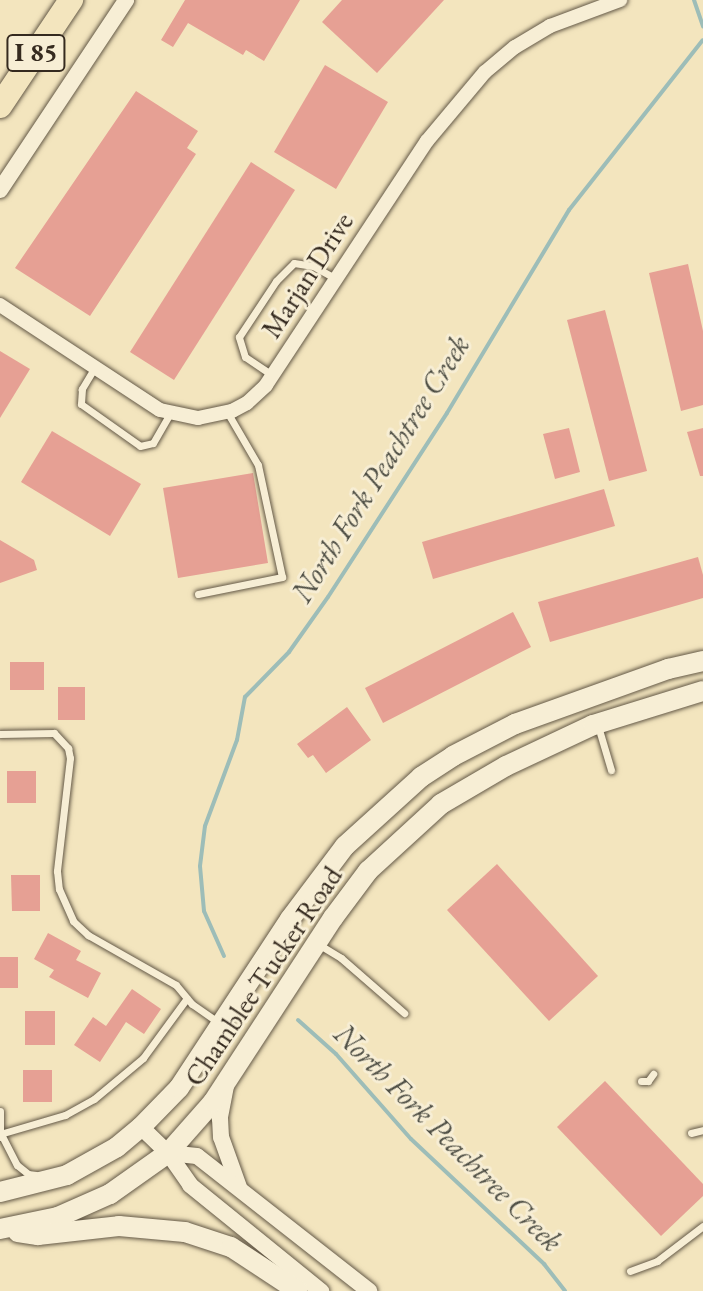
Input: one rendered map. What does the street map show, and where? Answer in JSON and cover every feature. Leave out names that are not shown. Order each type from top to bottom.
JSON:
[{"type":"highway","name":"I 85","points":[[0,106],[71,0]]},
{"type":"main road","name":"Chamblee Tucker Road","points":[[0,1192],[67,1175],[117,1147],[141,1127],[179,1088],[290,919],[345,846],[421,777],[453,756],[515,724],[668,669],[703,661]]},
{"type":"main road","name":"Chamblee Tucker Road","points":[[1,1229],[58,1217],[110,1194],[168,1153],[213,1102],[368,871],[441,804],[506,766],[597,724],[703,691]]},
{"type":"main road","points":[[1,1229],[38,1235],[119,1226],[185,1232],[231,1247],[298,1291]]},
{"type":"street","points":[[0,190],[126,0]]},
{"type":"street","name":"Marjan Drive","points":[[0,305],[160,410],[198,418],[227,412],[247,403],[272,375],[427,141],[485,72],[515,47],[550,26],[620,0]]},
{"type":"street","points":[[227,1082],[220,1118],[221,1137],[240,1188]]},
{"type":"street","points":[[141,1127],[168,1153],[190,1185],[321,1291]]},
{"type":"street","points":[[168,1153],[197,1156],[369,1291]]},
{"type":"lane","points":[[272,375],[245,357],[239,337],[261,303],[276,281],[294,263],[313,266],[336,279]]},
{"type":"lane","points":[[95,367],[82,389],[81,404],[140,446],[153,443],[171,412]]},
{"type":"lane","points":[[198,594],[282,577],[258,465],[227,412]]},
{"type":"lane","points":[[597,724],[611,770]]},
{"type":"lane","points":[[0,734],[54,733],[68,748],[70,758],[57,871],[59,889],[73,921],[88,935],[176,985],[187,998],[221,1024]]},
{"type":"lane","points":[[317,943],[341,958],[404,1013]]},
{"type":"lane","points":[[0,1135],[65,1115],[103,1092],[143,1058],[187,998]]},
{"type":"lane","points":[[641,1081],[648,1081],[653,1074]]},
{"type":"lane","points":[[0,1111],[0,1135],[17,1165],[28,1174],[67,1175]]},
{"type":"lane","points":[[691,1133],[703,1130]]},
{"type":"lane","points":[[630,1271],[657,1261],[703,1226]]},
{"type":"building","points":[[185,0],[300,0],[264,61],[246,50],[243,55],[188,23],[173,47],[161,40]]},
{"type":"building","points":[[342,0],[444,0],[377,73],[322,22]]},
{"type":"building","points":[[325,65],[388,102],[336,189],[274,152]]},
{"type":"building","points":[[136,91],[198,131],[187,148],[196,154],[90,316],[15,268]]},
{"type":"building","points":[[251,162],[295,190],[174,380],[130,352]]},
{"type":"building","points":[[688,264],[703,331],[703,405],[681,411],[649,273]]},
{"type":"building","points":[[605,310],[647,471],[609,481],[567,320]]},
{"type":"building","points":[[0,351],[30,369],[0,418]]},
{"type":"building","points":[[569,428],[580,472],[555,479],[543,434]]},
{"type":"building","points":[[703,428],[703,476],[700,476],[687,432]]},
{"type":"building","points":[[52,431],[141,484],[110,536],[21,482]]},
{"type":"building","points":[[253,473],[268,563],[178,578],[163,488]]},
{"type":"building","points":[[604,489],[615,526],[433,579],[422,542]]},
{"type":"building","points":[[0,540],[34,560],[37,570],[0,583]]},
{"type":"building","points":[[698,557],[703,575],[703,598],[550,642],[538,602]]},
{"type":"building","points":[[513,612],[531,647],[383,723],[365,688]]},
{"type":"building","points":[[10,662],[44,662],[44,690],[10,690]]},
{"type":"building","points":[[58,687],[85,687],[85,720],[58,720]]},
{"type":"building","points":[[347,707],[371,740],[326,773],[313,755],[308,758],[297,744]]},
{"type":"building","points":[[7,771],[36,771],[36,803],[7,803]]},
{"type":"building","points":[[497,864],[598,976],[549,1021],[447,910]]},
{"type":"building","points":[[11,875],[40,875],[40,911],[12,911]]},
{"type":"building","points":[[48,933],[81,951],[76,960],[101,973],[88,998],[49,977],[54,970],[34,959]]},
{"type":"building","points":[[0,957],[18,957],[18,988],[0,988]]},
{"type":"building","points":[[132,989],[161,1009],[144,1034],[126,1022],[100,1062],[74,1045],[93,1017],[106,1026]]},
{"type":"building","points":[[25,1011],[55,1011],[55,1045],[25,1045]]},
{"type":"building","points":[[23,1070],[52,1070],[52,1102],[23,1102]]},
{"type":"building","points":[[605,1081],[703,1184],[703,1196],[661,1236],[557,1127]]},
{"type":"waterway","points":[[694,0],[703,26]]},
{"type":"waterway","name":"North Fork Peachtree Creek","points":[[224,956],[204,911],[200,866],[205,826],[237,740],[245,697],[289,652],[328,597],[447,413],[569,210],[703,40]]},
{"type":"waterway","name":"North Fork Peachtree Creek","points":[[298,1020],[336,1054],[411,1139],[544,1264],[565,1291]]}]
